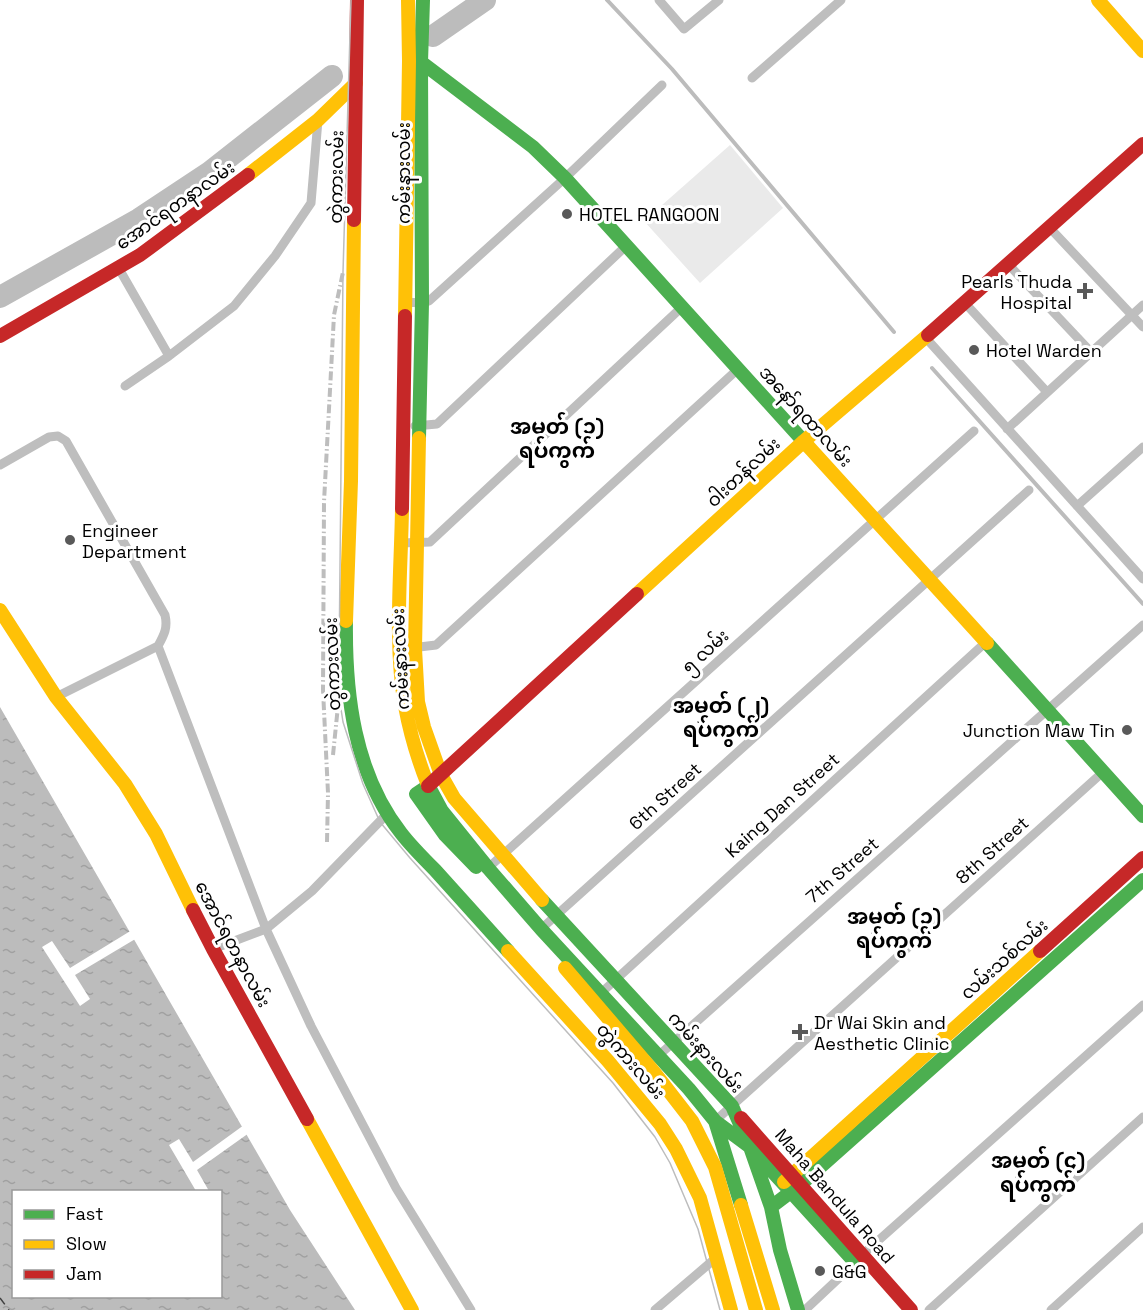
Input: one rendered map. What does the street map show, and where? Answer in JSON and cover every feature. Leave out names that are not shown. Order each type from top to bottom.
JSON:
[{"type":"main road","name":"တွဲကားလမ်း","points":[[357,0],[351,498],[346,663],[352,718],[360,750],[387,814],[401,833],[608,1061],[660,1124],[676,1149],[700,1198],[731,1310]]},
{"type":"main road","name":"ကမ်းနားလမ်း","points":[[408,0],[407,15],[415,62],[422,303],[415,649],[418,702],[430,748],[454,798],[556,916],[732,1106],[750,1147],[771,1207],[780,1250],[798,1310]]},
{"type":"main road","points":[[1098,0],[1143,51]]},
{"type":"main road","name":"ကမ်းနားလမ်း","points":[[425,1],[415,62],[405,302],[400,648],[405,705],[422,790],[541,929],[715,1121],[773,1310]]},
{"type":"main road","points":[[407,15],[425,1]]},
{"type":"main road","name":"အနော်ရထာလမ်း","points":[[415,62],[533,147],[565,178],[1143,816]]},
{"type":"main road","name":"အောင်ရတနာလမ်း","points":[[0,336],[149,248],[237,184],[318,120],[356,83]]},
{"type":"main road","name":"ဝါးတန်လမ်း","points":[[422,790],[804,441],[1049,227],[1140,152]]},
{"type":"main road","name":"အောင်ရတနာလမ်း","points":[[0,610],[56,697],[125,784],[150,824],[213,949],[412,1310]]},
{"type":"main road","points":[[422,790],[445,835],[487,879],[654,1072],[692,1121],[715,1167],[756,1310]]},
{"type":"main road","name":"လမ်းသစ်လမ်း","points":[[874,1110],[1143,858]]},
{"type":"main road","name":"လမ်းသစ်လမ်း","points":[[771,1207],[791,1184],[874,1110],[1091,927],[1143,880]]},
{"type":"main road","points":[[1080,915],[1091,927]]},
{"type":"main road","name":"Maha Bandula Road","points":[[732,1106],[791,1184]]},
{"type":"main road","points":[[715,1121],[750,1147],[791,1184],[859,1259],[898,1310]]},
{"type":"main road","name":"Maha Bandula Road","points":[[859,1259],[911,1310]]},
{"type":"street","points":[[659,0],[684,29],[719,0]]},
{"type":"street","points":[[752,78],[841,0]]},
{"type":"street","points":[[405,302],[429,301],[565,178],[662,86]]},
{"type":"street","points":[[125,386],[169,356],[234,306],[275,256],[311,203],[318,120]]},
{"type":"street","points":[[1049,227],[1143,327]]},
{"type":"street","points":[[402,425],[437,424],[627,245]]},
{"type":"street","points":[[1008,264],[1091,352]]},
{"type":"street","points":[[118,267],[169,356]]},
{"type":"street","points":[[964,302],[1047,392]]},
{"type":"street","points":[[1008,429],[1143,304]]},
{"type":"street","points":[[401,543],[430,542],[682,307]]},
{"type":"street","points":[[925,337],[1143,579]]},
{"type":"street","points":[[400,648],[415,649],[436,645],[738,369]]},
{"type":"street","name":"၅ လမ်း","points":[[488,868],[974,431]]},
{"type":"street","points":[[0,465],[49,437],[58,436],[66,441],[165,615],[166,631],[158,646],[56,697]]},
{"type":"street","points":[[1077,506],[1143,447]]},
{"type":"street","name":"6th Street","points":[[541,929],[1029,490]]},
{"type":"street","name":"7th Street","points":[[658,1056],[1143,625]]},
{"type":"street","name":"Kaing Dan Street","points":[[601,993],[986,642]]},
{"type":"street","points":[[158,646],[266,929],[311,1026],[396,1188],[471,1310]]},
{"type":"street","name":"8th Street","points":[[715,1121],[1103,772]]},
{"type":"street","points":[[213,949],[266,929],[312,891],[387,814]]},
{"type":"street","points":[[805,1310],[1143,1005]]},
{"type":"street","points":[[929,1310],[1143,1117]]},
{"type":"street","points":[[1051,1310],[1143,1227]]},
{"type":"street","points":[[656,1310],[717,1257]]},
{"type":"shaded area","points":[[730,145],[783,208],[700,283],[644,221]]},
{"type":"water","points":[[0,707],[290,1210],[355,1310],[0,1310]]},
{"type":"pier","points":[[132,930],[137,938],[75,975],[90,999],[80,1006],[42,947],[52,941],[70,968]]},
{"type":"pier","points":[[244,1125],[249,1133],[197,1170],[208,1190],[195,1190],[169,1145],[179,1139],[193,1162]]},
{"type":"waterway","points":[[433,36],[485,0]]},
{"type":"waterway","points":[[607,0],[672,69],[894,332]]},
{"type":"waterway","points":[[0,297],[139,219],[210,172],[332,76]]},
{"type":"waterway","points":[[932,368],[1143,604]]},
{"type":"ferry route","points":[[0,1298],[9,1310]]},
{"type":"tram line","points":[[351,0],[343,272],[339,665],[339,696],[343,722],[363,784],[380,822],[613,1083],[655,1137],[670,1163],[698,1229],[720,1310]]},
{"type":"railway","points":[[327,842],[328,793],[323,690],[324,502],[334,315],[343,272]]},
{"type":"railway","points":[[333,755],[339,696]]},
{"type":"traffic: fast","points":[[419,438],[423,0]]},
{"type":"traffic: fast","points":[[414,62],[421,62],[533,147],[565,178],[807,445]]},
{"type":"traffic: fast","points":[[346,621],[348,676],[355,732],[372,785],[385,810],[405,838],[508,951]]},
{"type":"traffic: fast","points":[[987,643],[1143,816]]},
{"type":"traffic: fast","points":[[428,785],[442,811],[488,868],[541,929],[689,1089],[715,1121],[741,1205]]},
{"type":"traffic: fast","points":[[428,786],[416,794],[445,835],[476,867]]},
{"type":"traffic: fast","points":[[771,1207],[800,1185],[1143,880]]},
{"type":"traffic: fast","points":[[542,900],[732,1106],[750,1147],[771,1207],[780,1250],[798,1310]]},
{"type":"traffic: fast","points":[[715,1121],[750,1147],[862,1270]]},
{"type":"traffic: slow","points":[[405,316],[408,0]]},
{"type":"traffic: slow","points":[[1098,0],[1143,51]]},
{"type":"traffic: slow","points":[[248,175],[318,120],[356,83]]},
{"type":"traffic: slow","points":[[346,621],[351,481],[354,220]]},
{"type":"traffic: slow","points":[[637,594],[804,441],[928,335]]},
{"type":"traffic: slow","points":[[419,438],[415,649],[418,702],[424,727],[441,775],[454,798],[542,900]]},
{"type":"traffic: slow","points":[[807,445],[987,643]]},
{"type":"traffic: slow","points":[[402,509],[399,608],[402,683],[412,736],[428,785]]},
{"type":"traffic: slow","points":[[0,610],[56,697],[125,784],[156,834],[193,910]]},
{"type":"traffic: slow","points":[[508,951],[608,1061],[660,1124],[676,1149],[700,1198],[731,1310]]},
{"type":"traffic: slow","points":[[784,1182],[1040,951]]},
{"type":"traffic: slow","points":[[565,968],[654,1072],[692,1121],[715,1167],[756,1310]]},
{"type":"traffic: slow","points":[[307,1119],[412,1310]]},
{"type":"traffic: slow","points":[[741,1205],[773,1310]]},
{"type":"traffic: jam","points":[[354,220],[357,0]]},
{"type":"traffic: jam","points":[[928,335],[1143,144]]},
{"type":"traffic: jam","points":[[0,336],[140,255],[248,175]]},
{"type":"traffic: jam","points":[[402,509],[405,316]]},
{"type":"traffic: jam","points":[[428,786],[637,594]]},
{"type":"traffic: jam","points":[[1040,951],[1143,858]]},
{"type":"traffic: jam","points":[[193,910],[307,1119]]},
{"type":"traffic: jam","points":[[741,1118],[911,1310]]},
{"type":"place","name":"HOTEL RANGOON","points":[[567,214]]},
{"type":"place","name":"Pearls Thuda Hospital","points":[[1085,291]]},
{"type":"place","name":"Hotel Warden","points":[[974,350]]},
{"type":"place","name":"Engineer Department","points":[[70,540]]},
{"type":"place","name":"Junction Maw Tin","points":[[1127,730]]},
{"type":"place","name":"Dr Wai Skin and Aesthetic Clinic","points":[[800,1032]]},
{"type":"place","name":"G&G","points":[[820,1271]]},
{"type":"district","name":"အမှတ် (၁) ရပ်ကွက်","points":[[557,438]]},
{"type":"district","name":"အမှတ် (၂) ရပ်ကွက်","points":[[721,717]]},
{"type":"district","name":"အမှတ် (၃) ရပ်ကွက်","points":[[894,928]]},
{"type":"district","name":"အမှတ် (၄) ရပ်ကွက်","points":[[1038,1172]]}]
